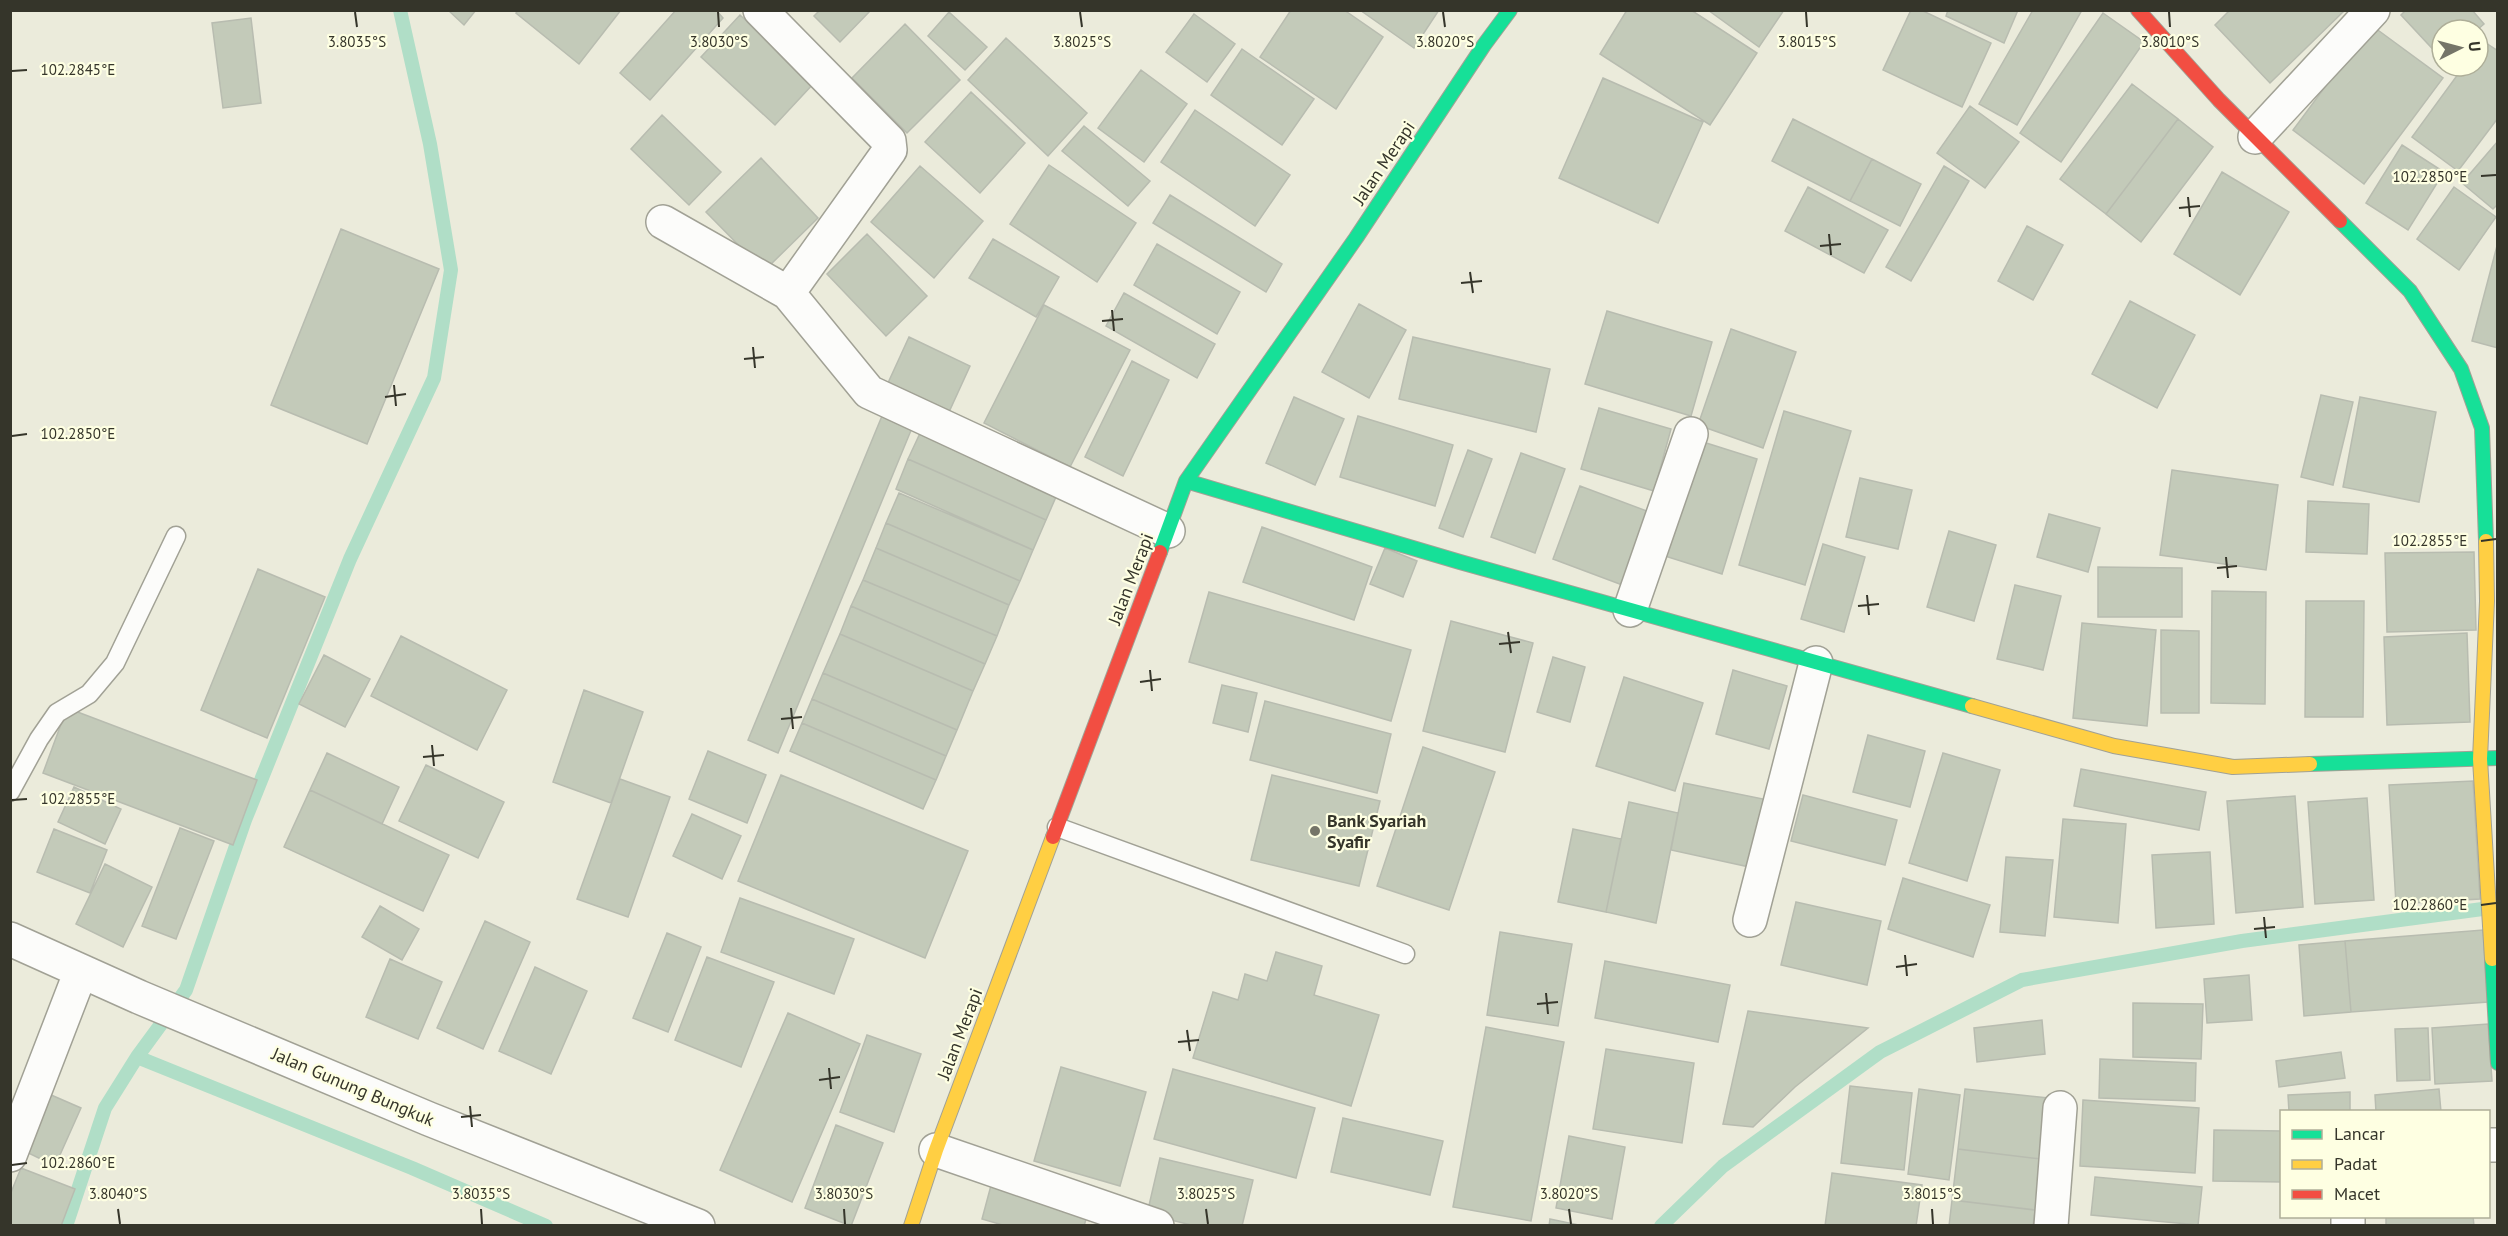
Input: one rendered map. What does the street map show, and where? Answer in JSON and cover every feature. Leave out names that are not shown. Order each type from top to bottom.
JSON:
[{"type":"street","points":[[760,10],[889,141],[890,146],[890,150],[788,293]]},
{"type":"street","name":"Jalan Merapi","points":[[911,1226],[936,1150],[1186,481],[1356,238],[1484,45],[1510,10]]},
{"type":"street","points":[[2138,10],[2218,100],[2410,291],[2461,369],[2482,428],[2492,601],[2480,759],[2498,1063]]},
{"type":"street","points":[[2255,137],[2373,10]]},
{"type":"street","points":[[663,222],[788,293],[869,392],[1168,531]]},
{"type":"street","points":[[1630,610],[1691,434]]},
{"type":"street","points":[[1186,481],[1630,610],[2114,746],[2234,767],[2498,758]]},
{"type":"street","points":[[1750,920],[1816,663]]},
{"type":"street","name":"Jalan Gunung Bungkuk","points":[[10,939],[139,998],[429,1119],[698,1226]]},
{"type":"street","points":[[10,1155],[81,971]]},
{"type":"street","points":[[2051,1226],[2060,1108]]},
{"type":"street","points":[[936,1150],[1157,1226]]},
{"type":"lane","points":[[10,792],[39,739],[57,713],[89,694],[115,663],[176,536]]},
{"type":"lane","points":[[1057,827],[1405,954]]},
{"type":"building","points":[[448,10],[476,10],[464,25]]},
{"type":"building","points":[[518,10],[621,10],[579,64],[516,13]]},
{"type":"building","points":[[676,10],[716,10],[723,18],[650,100],[620,73]]},
{"type":"building","points":[[820,10],[871,10],[840,42],[814,16]]},
{"type":"building","points":[[1291,10],[1344,10],[1383,37],[1336,109],[1260,57]]},
{"type":"building","points":[[1360,10],[1439,10],[1414,48]]},
{"type":"building","points":[[1627,10],[1691,10],[1757,53],[1710,125],[1600,54]]},
{"type":"building","points":[[1708,10],[1784,10],[1759,47]]},
{"type":"building","points":[[1911,10],[1921,10],[1991,43],[1962,107],[1883,70]]},
{"type":"building","points":[[1948,10],[2018,10],[2004,43],[1946,16]]},
{"type":"building","points":[[2033,10],[2082,10],[2017,125],[1979,104]]},
{"type":"building","points":[[2230,10],[2345,10],[2270,83],[2215,25]]},
{"type":"building","points":[[2406,10],[2472,10],[2479,18],[2430,18],[2430,46],[2401,15]]},
{"type":"building","points":[[949,12],[987,47],[965,70],[928,36]]},
{"type":"building","points":[[2103,13],[2144,42],[2061,162],[2020,133]]},
{"type":"building","points":[[1194,14],[1235,44],[1207,82],[1166,52]]},
{"type":"building","points":[[740,15],[814,83],[775,125],[701,57]]},
{"type":"building","points":[[251,18],[261,103],[223,108],[212,23]]},
{"type":"building","points":[[905,24],[960,80],[907,133],[852,78]]},
{"type":"building","points":[[2371,25],[2430,68],[2430,78],[2443,78],[2364,184],[2293,130]]},
{"type":"building","points":[[1006,38],[1087,113],[1048,156],[968,80]]},
{"type":"building","points":[[2490,46],[2498,51],[2498,118],[2458,171],[2412,137],[2455,78],[2490,78]]},
{"type":"building","points":[[1242,49],[1314,99],[1282,145],[1211,95]]},
{"type":"building","points":[[1141,70],[1187,104],[1144,162],[1098,128]]},
{"type":"building","points":[[1603,78],[1703,122],[1658,223],[1559,178]]},
{"type":"building","points":[[2132,84],[2178,119],[2106,214],[2060,179]]},
{"type":"building","points":[[971,92],[1025,143],[980,193],[925,142]]},
{"type":"building","points":[[1970,106],[2019,142],[1985,188],[1937,153]]},
{"type":"building","points":[[1195,110],[1290,175],[1255,226],[1161,162]]},
{"type":"building","points":[[662,115],[721,172],[689,205],[631,149]]},
{"type":"building","points":[[1793,119],[1872,159],[1850,201],[1772,161]]},
{"type":"building","points":[[2178,119],[2213,147],[2141,242],[2106,214]]},
{"type":"building","points":[[1084,126],[1150,181],[1128,206],[1062,151]]},
{"type":"building","points":[[2498,141],[2498,204],[2493,209],[2462,183]]},
{"type":"building","points":[[2402,145],[2444,172],[2408,230],[2366,203]]},
{"type":"building","points":[[761,158],[818,218],[764,271],[706,212]]},
{"type":"building","points":[[1872,159],[1921,184],[1900,226],[1850,201]]},
{"type":"building","points":[[1049,165],[1136,223],[1097,282],[1010,224]]},
{"type":"building","points":[[920,166],[983,221],[934,278],[871,222]]},
{"type":"building","points":[[1944,166],[1969,181],[1911,281],[1886,267]]},
{"type":"building","points":[[2222,172],[2289,212],[2240,295],[2174,254]]},
{"type":"building","points":[[1808,187],[1888,230],[1864,273],[1785,231]]},
{"type":"building","points":[[2454,187],[2496,217],[2459,270],[2417,239]]},
{"type":"building","points":[[1170,195],[1282,264],[1266,292],[1153,223]]},
{"type":"building","points":[[2027,226],[2063,245],[2033,300],[1998,281]]},
{"type":"building","points":[[341,229],[439,269],[367,444],[271,405]]},
{"type":"building","points":[[867,234],[927,296],[886,336],[827,274]]},
{"type":"building","points":[[993,239],[1059,277],[1036,317],[969,278]]},
{"type":"building","points":[[2498,242],[2498,348],[2472,341]]},
{"type":"building","points":[[1157,244],[1240,292],[1217,334],[1134,285]]},
{"type":"building","points":[[1124,293],[1215,344],[1197,378],[1106,326]]},
{"type":"building","points":[[2130,301],[2195,335],[2157,408],[2092,374]]},
{"type":"building","points":[[1359,304],[1406,330],[1369,398],[1322,372]]},
{"type":"building","points":[[1044,305],[1130,350],[1070,467],[984,423]]},
{"type":"building","points":[[1607,311],[1712,342],[1691,416],[1585,384]]},
{"type":"building","points":[[1731,329],[1796,352],[1763,448],[1698,425]]},
{"type":"building","points":[[909,337],[970,366],[949,412],[888,383]]},
{"type":"building","points":[[1413,337],[1550,369],[1536,432],[1399,399]]},
{"type":"building","points":[[1132,361],[1169,380],[1123,476],[1085,457]]},
{"type":"building","points":[[2321,395],[2353,402],[2333,485],[2301,477]]},
{"type":"building","points":[[1294,397],[1344,419],[1315,485],[1266,463]]},
{"type":"building","points":[[2360,397],[2436,412],[2419,502],[2343,487]]},
{"type":"building","points":[[1599,408],[1671,429],[1654,491],[1581,469]]},
{"type":"building","points":[[1784,411],[1851,431],[1805,585],[1739,565]]},
{"type":"building","points":[[882,416],[912,428],[778,753],[748,740]]},
{"type":"building","points":[[1358,416],[1453,445],[1435,506],[1340,477]]},
{"type":"building","points":[[922,429],[1059,490],[1046,520],[908,459]]},
{"type":"building","points":[[1700,441],[1757,459],[1722,574],[1665,556]]},
{"type":"building","points":[[1468,450],[1492,459],[1463,537],[1439,528]]},
{"type":"building","points":[[1521,453],[1565,469],[1535,553],[1491,537]]},
{"type":"building","points":[[908,459],[1046,520],[1033,550],[896,489]]},
{"type":"building","points":[[2172,470],[2278,485],[2266,570],[2160,555]]},
{"type":"building","points":[[1860,478],[1912,490],[1898,549],[1846,537]]},
{"type":"building","points":[[1580,486],[1652,513],[1625,586],[1553,559]]},
{"type":"building","points":[[899,493],[1033,550],[1020,581],[886,523]]},
{"type":"building","points":[[2308,501],[2369,504],[2367,554],[2306,552]]},
{"type":"building","points":[[2049,514],[2100,528],[2088,572],[2037,557]]},
{"type":"building","points":[[886,523],[1020,581],[1009,605],[876,548]]},
{"type":"building","points":[[1262,527],[1372,567],[1354,620],[1243,582]]},
{"type":"building","points":[[1949,531],[1996,545],[1974,621],[1927,607]]},
{"type":"building","points":[[1823,544],[1865,557],[1844,632],[1801,619]]},
{"type":"building","points":[[876,548],[1009,605],[997,636],[863,580]]},
{"type":"building","points":[[1385,548],[1417,561],[1403,597],[1370,584]]},
{"type":"building","points":[[2474,552],[2476,630],[2387,632],[2385,553]]},
{"type":"building","points":[[2098,567],[2182,568],[2182,617],[2098,617]]},
{"type":"building","points":[[258,569],[325,597],[267,738],[201,710]]},
{"type":"building","points":[[863,580],[997,636],[985,664],[851,606]]},
{"type":"building","points":[[2015,585],[2061,596],[2043,670],[1997,659]]},
{"type":"building","points":[[2212,591],[2266,592],[2265,704],[2211,703]]},
{"type":"building","points":[[1209,592],[1411,650],[1391,721],[1189,662]]},
{"type":"building","points":[[2306,601],[2364,601],[2363,717],[2305,717]]},
{"type":"building","points":[[851,606],[985,664],[973,691],[840,634]]},
{"type":"building","points":[[1451,621],[1533,643],[1505,752],[1423,731]]},
{"type":"building","points":[[2082,623],[2156,630],[2147,726],[2073,718]]},
{"type":"building","points":[[2161,630],[2199,631],[2199,713],[2161,713]]},
{"type":"building","points":[[2467,633],[2470,722],[2387,725],[2384,637]]},
{"type":"building","points":[[840,634],[973,691],[957,730],[823,673]]},
{"type":"building","points":[[401,636],[507,690],[477,750],[371,696]]},
{"type":"building","points":[[324,655],[370,679],[345,727],[299,704]]},
{"type":"building","points":[[1553,657],[1585,667],[1570,722],[1537,712]]},
{"type":"building","points":[[1733,670],[1787,686],[1769,749],[1716,734]]},
{"type":"building","points":[[823,673],[957,730],[946,756],[812,699]]},
{"type":"building","points":[[1624,677],[1703,703],[1675,791],[1596,766]]},
{"type":"building","points":[[1222,685],[1257,693],[1248,732],[1213,723]]},
{"type":"building","points":[[584,690],[643,712],[611,803],[553,782]]},
{"type":"building","points":[[812,699],[946,756],[936,780],[802,723]]},
{"type":"building","points":[[1265,701],[1391,734],[1377,793],[1250,760]]},
{"type":"building","points":[[67,708],[257,780],[233,845],[43,773]]},
{"type":"building","points":[[802,723],[936,780],[923,809],[790,751]]},
{"type":"building","points":[[1868,735],[1925,751],[1910,807],[1853,792]]},
{"type":"building","points":[[1423,747],[1495,772],[1449,910],[1377,886]]},
{"type":"building","points":[[708,751],[766,775],[747,823],[689,799]]},
{"type":"building","points":[[327,753],[399,787],[382,824],[310,790]]},
{"type":"building","points":[[1943,753],[2000,770],[1967,881],[1909,863]]},
{"type":"building","points":[[426,765],[504,802],[478,858],[399,821]]},
{"type":"building","points":[[2081,769],[2206,792],[2199,830],[2074,806]]},
{"type":"building","points":[[781,775],[968,851],[925,958],[738,881]]},
{"type":"building","name":"Bank Syariah Syafir","points":[[1272,775],[1380,801],[1359,886],[1251,860]]},
{"type":"building","points":[[620,779],[670,797],[628,917],[577,899]]},
{"type":"building","points":[[2473,781],[2480,899],[2396,904],[2389,785]]},
{"type":"building","points":[[1684,783],[1768,800],[1754,868],[1671,850]]},
{"type":"building","points":[[74,787],[121,809],[105,844],[58,822]]},
{"type":"building","points":[[310,790],[449,855],[423,911],[284,847]]},
{"type":"building","points":[[1803,795],[1897,820],[1885,865],[1791,841]]},
{"type":"building","points":[[2295,796],[2303,907],[2236,913],[2227,801]]},
{"type":"building","points":[[2367,798],[2374,900],[2315,904],[2308,802]]},
{"type":"building","points":[[1629,802],[1678,813],[1656,923],[1606,912]]},
{"type":"building","points":[[692,814],[741,836],[722,879],[673,856]]},
{"type":"building","points":[[2063,819],[2126,824],[2118,923],[2054,917]]},
{"type":"building","points":[[180,828],[214,841],[176,939],[142,926]]},
{"type":"building","points":[[54,829],[107,850],[90,893],[37,872]]},
{"type":"building","points":[[1573,829],[1621,839],[1606,912],[1558,902]]},
{"type":"building","points":[[2210,852],[2214,924],[2156,928],[2152,855]]},
{"type":"building","points":[[2006,857],[2053,860],[2045,936],[2000,932]]},
{"type":"building","points":[[105,864],[152,887],[123,947],[76,924]]},
{"type":"building","points":[[1903,878],[1990,905],[1973,957],[1888,929]]},
{"type":"building","points":[[740,898],[854,939],[834,994],[721,952]]},
{"type":"building","points":[[1796,902],[1881,921],[1867,985],[1781,965]]},
{"type":"building","points":[[380,906],[419,929],[402,960],[362,937]]},
{"type":"building","points":[[485,921],[530,942],[483,1049],[437,1028]]},
{"type":"building","points":[[2483,930],[2488,1002],[2351,1012],[2345,941]]},
{"type":"building","points":[[1500,932],[1572,944],[1558,1026],[1487,1015]]},
{"type":"building","points":[[667,933],[701,947],[668,1032],[633,1018]]},
{"type":"building","points":[[2345,941],[2351,1012],[2304,1016],[2299,945]]},
{"type":"building","points":[[1276,952],[1322,966],[1314,995],[1379,1015],[1351,1106],[1193,1058],[1213,992],[1238,1000],[1245,974],[1267,981]]},
{"type":"building","points":[[707,957],[774,982],[741,1067],[675,1040]]},
{"type":"building","points":[[390,959],[442,982],[418,1039],[366,1017]]},
{"type":"building","points":[[1605,961],[1730,985],[1718,1042],[1595,1018]]},
{"type":"building","points":[[535,967],[587,991],[551,1074],[499,1051]]},
{"type":"building","points":[[2249,975],[2252,1020],[2207,1023],[2204,979]]},
{"type":"building","points":[[2133,1003],[2203,1004],[2201,1059],[2133,1057]]},
{"type":"building","points":[[1748,1011],[1868,1028],[1795,1087],[1753,1127],[1723,1124]]},
{"type":"building","points":[[788,1013],[860,1044],[792,1202],[720,1170]]},
{"type":"building","points":[[2042,1020],[2045,1054],[1977,1062],[1974,1028]]},
{"type":"building","points":[[2488,1024],[2492,1081],[2435,1084],[2432,1028]]},
{"type":"building","points":[[1486,1027],[1564,1042],[1531,1221],[1453,1207]]},
{"type":"building","points":[[2428,1028],[2430,1080],[2397,1081],[2395,1029]]},
{"type":"building","points":[[867,1035],[921,1054],[894,1132],[840,1112]]},
{"type":"building","points":[[1606,1049],[1694,1063],[1682,1143],[1593,1129]]},
{"type":"building","points":[[2341,1052],[2345,1078],[2279,1087],[2276,1061]]},
{"type":"building","points":[[2100,1059],[2196,1063],[2195,1101],[2099,1098]]},
{"type":"building","points":[[1061,1067],[1146,1092],[1120,1186],[1034,1161]]},
{"type":"building","points":[[1173,1069],[1315,1108],[1296,1178],[1154,1139]]},
{"type":"building","points":[[1850,1086],[1912,1093],[1904,1170],[1841,1163]]},
{"type":"building","points":[[1919,1089],[1960,1095],[1949,1180],[1908,1174]]},
{"type":"building","points":[[1965,1089],[2048,1098],[2041,1159],[1958,1149]]},
{"type":"building","points":[[2439,1089],[2441,1110],[2376,1110],[2375,1095]]},
{"type":"building","points":[[42,1091],[81,1108],[55,1166],[16,1147]]},
{"type":"building","points":[[2350,1092],[2350,1110],[2289,1110],[2288,1095]]},
{"type":"building","points":[[2083,1100],[2199,1108],[2195,1173],[2080,1166]]},
{"type":"building","points":[[1343,1118],[1443,1141],[1430,1195],[1331,1172]]},
{"type":"building","points":[[836,1125],[883,1143],[851,1226],[805,1208]]},
{"type":"building","points":[[2214,1130],[2280,1131],[2280,1182],[2213,1181]]},
{"type":"building","points":[[1569,1136],[1625,1147],[1612,1219],[1556,1208]]},
{"type":"building","points":[[1958,1149],[2041,1159],[2035,1210],[1952,1200]]},
{"type":"building","points":[[1160,1158],[1253,1180],[1242,1226],[1195,1226],[1147,1214]]},
{"type":"building","points":[[21,1168],[75,1189],[61,1226],[10,1226],[10,1195]]},
{"type":"building","points":[[1832,1173],[1922,1185],[1916,1226],[1825,1226]]},
{"type":"building","points":[[2095,1177],[2202,1187],[2198,1225],[2091,1215]]},
{"type":"building","points":[[993,1178],[1090,1206],[1084,1226],[1006,1226],[982,1219]]},
{"type":"building","points":[[1952,1200],[2035,1210],[2033,1226],[1949,1226]]},
{"type":"building","points":[[2386,1218],[2473,1218],[2474,1226],[2386,1226]]},
{"type":"building","points":[[1550,1219],[1579,1225],[1579,1226],[1549,1226]]},
{"type":"waterway","points":[[66,1226],[105,1108],[137,1057],[186,990],[245,820],[350,559],[434,378],[451,270],[430,144],[400,10]]},
{"type":"waterway","points":[[1661,1226],[1723,1166],[1880,1052],[2022,980],[2242,941],[2490,908]]},
{"type":"waterway","points":[[137,1057],[412,1168],[546,1226]]},
{"type":"traffic: fast","points":[[1160,552],[1186,481],[1356,238],[1484,45],[1510,10]]},
{"type":"traffic: fast","points":[[2340,221],[2410,291],[2461,369],[2482,428],[2486,541]]},
{"type":"traffic: fast","points":[[1186,481],[1460,562],[1972,706]]},
{"type":"traffic: fast","points":[[2310,764],[2498,758]]},
{"type":"traffic: fast","points":[[2492,959],[2498,1063]]},
{"type":"traffic: slow","points":[[2486,541],[2487,601],[2480,759],[2492,959]]},
{"type":"traffic: slow","points":[[1972,706],[2114,746],[2233,767],[2310,764]]},
{"type":"traffic: slow","points":[[911,1226],[936,1150],[1053,837]]},
{"type":"traffic: jam","points":[[2138,10],[2219,100],[2340,221]]},
{"type":"traffic: jam","points":[[1053,837],[1160,552]]},
{"type":"place","name":"Bank Syariah Syafir","points":[[1315,831]]}]
